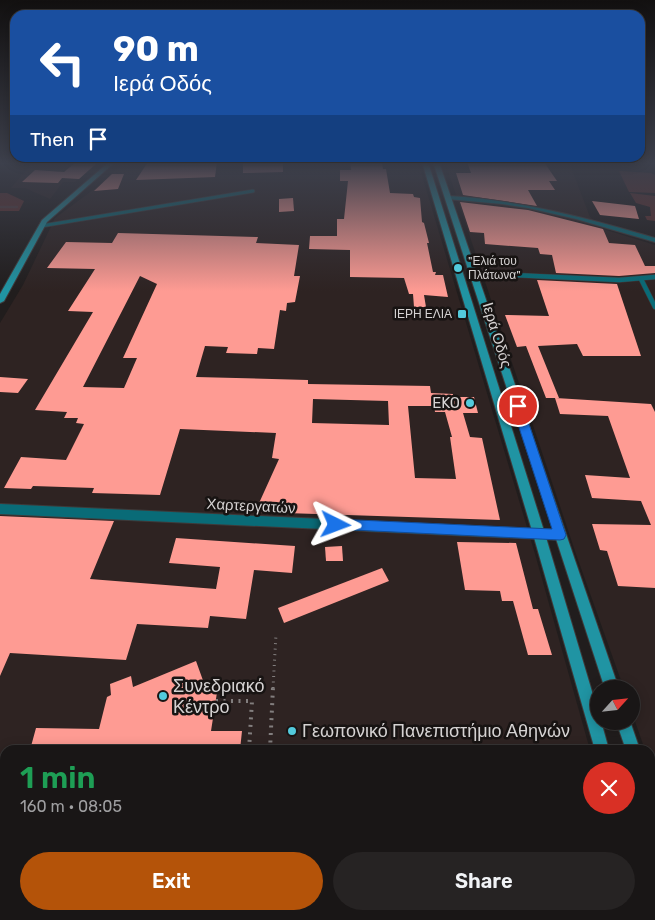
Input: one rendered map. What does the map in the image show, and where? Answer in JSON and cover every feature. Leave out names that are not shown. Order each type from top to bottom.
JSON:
[{"type":"main road","points":[[0,301],[41,226],[61,205]]},
{"type":"main road","name":"Ιερά Οδός","points":[[438,205],[539,534],[601,745]]},
{"type":"main road","name":"Ιερά Οδός","points":[[450,205],[609,680]]},
{"type":"main road","points":[[626,730],[631,745]]},
{"type":"street","points":[[522,205],[536,207],[655,240]]},
{"type":"street","name":"Χαρτεργατών","points":[[0,509],[560,535]]},
{"type":"lane","points":[[41,226],[165,205]]},
{"type":"lane","points":[[473,273],[641,279],[655,277]]},
{"type":"lane","points":[[641,279],[655,307]]},
{"type":"path","points":[[270,745],[276,634]]},
{"type":"path","points":[[216,701],[252,701],[249,745]]},
{"type":"shaded area","points":[[0,205],[22,205],[19,211],[0,211]]},
{"type":"shaded area","points":[[73,205],[431,205],[535,554],[589,745],[0,745],[0,323],[23,285],[55,218]]},
{"type":"shaded area","points":[[459,205],[585,205],[590,217],[603,229],[655,245],[655,745],[643,745],[638,730],[640,730],[640,680],[621,680],[576,554]]},
{"type":"shaded area","points":[[643,205],[655,205],[655,221],[647,220],[645,216],[651,216],[650,207]]},
{"type":"building","points":[[279,205],[294,205],[294,211],[279,212]]},
{"type":"building","points":[[345,205],[421,205],[422,222],[424,223],[429,243],[427,243],[433,272],[436,272],[435,275],[443,275],[448,297],[424,295],[426,307],[414,307],[413,294],[409,294],[404,278],[350,277],[350,250],[309,249],[310,236],[337,236],[337,219],[344,219]]},
{"type":"building","points":[[461,205],[485,205],[528,210],[603,229],[609,243],[635,245],[645,266],[655,266],[655,273],[619,276],[556,273],[552,255],[540,254],[538,248],[485,244],[484,233],[470,232]]},
{"type":"building","points":[[594,205],[626,205],[635,206],[639,219],[600,215]]},
{"type":"building","points":[[118,233],[258,237],[256,243],[299,245],[294,276],[300,276],[295,302],[287,303],[286,311],[280,310],[274,349],[258,348],[257,354],[226,353],[228,347],[205,346],[196,377],[308,380],[308,384],[430,386],[431,393],[453,394],[453,397],[474,397],[478,413],[463,413],[470,437],[482,438],[500,520],[255,512],[279,459],[272,458],[276,433],[180,429],[160,495],[92,493],[94,488],[33,486],[31,489],[4,488],[21,457],[66,460],[84,424],[76,423],[78,418],[64,418],[67,412],[35,410],[93,312],[68,311],[95,269],[47,268],[66,242],[112,243]],"holes":[[[140,276],[157,284],[123,358],[137,358],[124,388],[83,387]],[[313,399],[388,401],[389,425],[312,423]],[[408,406],[434,406],[435,412],[445,412],[452,437],[450,437],[456,479],[415,478]]]},
{"type":"building","points":[[537,280],[617,284],[641,356],[583,356],[577,344],[538,346],[559,398],[556,398],[651,404],[655,412],[655,588],[618,586],[607,551],[600,550],[592,524],[651,525],[641,501],[592,498],[585,475],[630,478],[608,416],[560,414],[555,398],[546,398],[526,346],[517,347],[505,315],[549,316]]},
{"type":"building","points":[[0,377],[28,379],[18,393],[0,392]]},
{"type":"building","points":[[0,516],[114,521],[90,579],[216,589],[220,567],[169,563],[176,538],[295,546],[292,573],[254,570],[246,619],[210,616],[208,628],[137,624],[126,660],[10,653],[0,676]]},
{"type":"building","points":[[457,542],[516,543],[533,609],[538,609],[552,655],[528,655],[513,601],[502,601],[500,591],[465,590]]},
{"type":"building","points":[[342,546],[343,561],[326,561],[325,547]]},
{"type":"building","points":[[382,568],[389,581],[284,623],[278,608]]},
{"type":"building","name":"Συνεδριακό Κέντρο","points":[[196,661],[205,686],[218,686],[211,731],[242,731],[241,745],[31,745],[36,728],[99,729],[107,697],[111,695],[110,684],[131,676],[133,687]]},
{"type":"waterway","points":[[0,207],[17,207]]},
{"type":"place","name":"\"Ελιά του Πλάτωνα\"","points":[[458,268]]},
{"type":"place","name":"ΙΕΡΗ ΕΛΙΑ","points":[[462,314]]},
{"type":"place","name":"EKO","points":[[470,403]]},
{"type":"place","name":"Συνεδριακό Κέντρο","points":[[163,696]]},
{"type":"place","name":"Γεωπονικό Πανεπιστήμιο Αθηνών","points":[[292,731]]},
{"type":"route","points":[[336,525],[560,535],[518,406]]}]
